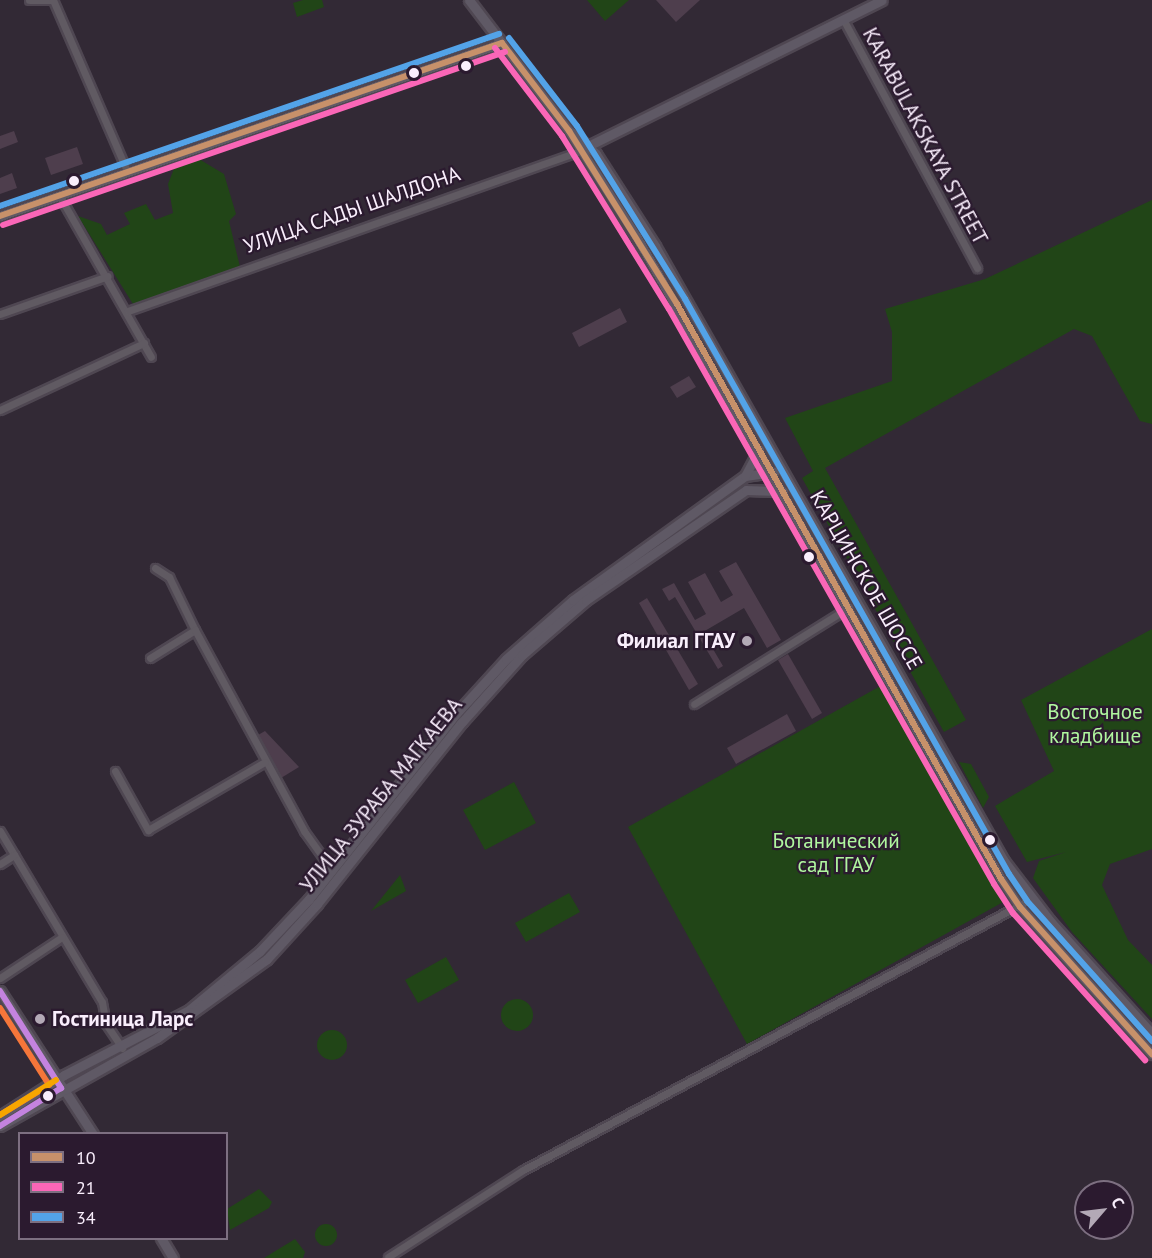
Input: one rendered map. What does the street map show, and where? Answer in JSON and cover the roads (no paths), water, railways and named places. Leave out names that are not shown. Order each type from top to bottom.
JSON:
[{"type":"main road","name":"КАРЦИНСКОЕ ШОССЕ","points":[[469,0],[569,131],[579,151],[671,294],[1020,907],[1152,1054]]},
{"type":"main road","name":"УЛИЦА САДЫ ШАЛДОНА","points":[[579,151],[882,0]]},
{"type":"main road","points":[[0,216],[502,43]]},
{"type":"main road","name":"КАРЦИНСКОЕ ШОССЕ","points":[[569,131],[589,146],[654,246],[1004,861],[1031,899],[1152,1035]]},
{"type":"main road","name":"УЛИЦА ЗУРАБА МАГКАЕВА","points":[[0,1126],[59,1084],[157,1038],[267,959],[317,904],[506,658],[573,600],[745,476],[759,450]]},
{"type":"main road","points":[[773,473],[776,458]]},
{"type":"main road","points":[[745,476],[773,473],[789,480]]},
{"type":"main road","name":"УЛИЦА ЗУРАБА МАГКАЕВА","points":[[0,1116],[122,1048],[216,989],[277,936],[458,719],[522,655],[586,600],[773,473]]},
{"type":"main road","points":[[751,487],[783,491]]},
{"type":"main road","points":[[0,991],[92,1132]]},
{"type":"main road","points":[[162,1240],[173,1258]]},
{"type":"street","points":[[29,0],[53,0],[127,171]]},
{"type":"street","name":"KARABULAKSKAYA STREET","points":[[843,19],[977,268]]},
{"type":"street","name":"УЛИЦА САДЫ ШАЛДОНА","points":[[129,311],[579,151]]},
{"type":"street","points":[[59,195],[129,311],[151,357]]},
{"type":"street","points":[[0,314],[108,276]]},
{"type":"street","points":[[0,410],[144,343]]},
{"type":"street","points":[[0,416],[9,407]]},
{"type":"street","points":[[155,568],[169,577],[265,762],[332,870]]},
{"type":"street","points":[[694,704],[849,608]]},
{"type":"street","points":[[150,658],[195,630]]},
{"type":"street","points":[[115,771],[148,830],[265,762]]},
{"type":"street","points":[[0,831],[102,1002],[106,1024],[122,1048]]},
{"type":"street","points":[[0,864],[14,855]]},
{"type":"street","points":[[388,1257],[524,1170],[1020,907],[1031,899]]},
{"type":"street","points":[[0,978],[62,937]]},
{"type":"place","name":"Филиал ГГАУ","points":[[747,641]]},
{"type":"place","name":"Гостиница Ларс","points":[[40,1019]]},
{"type":"park label","name":"Восточное кладбище","points":[[1095,724]]},
{"type":"park label","name":"Ботанический сад ГГАУ","points":[[836,853]]}]
